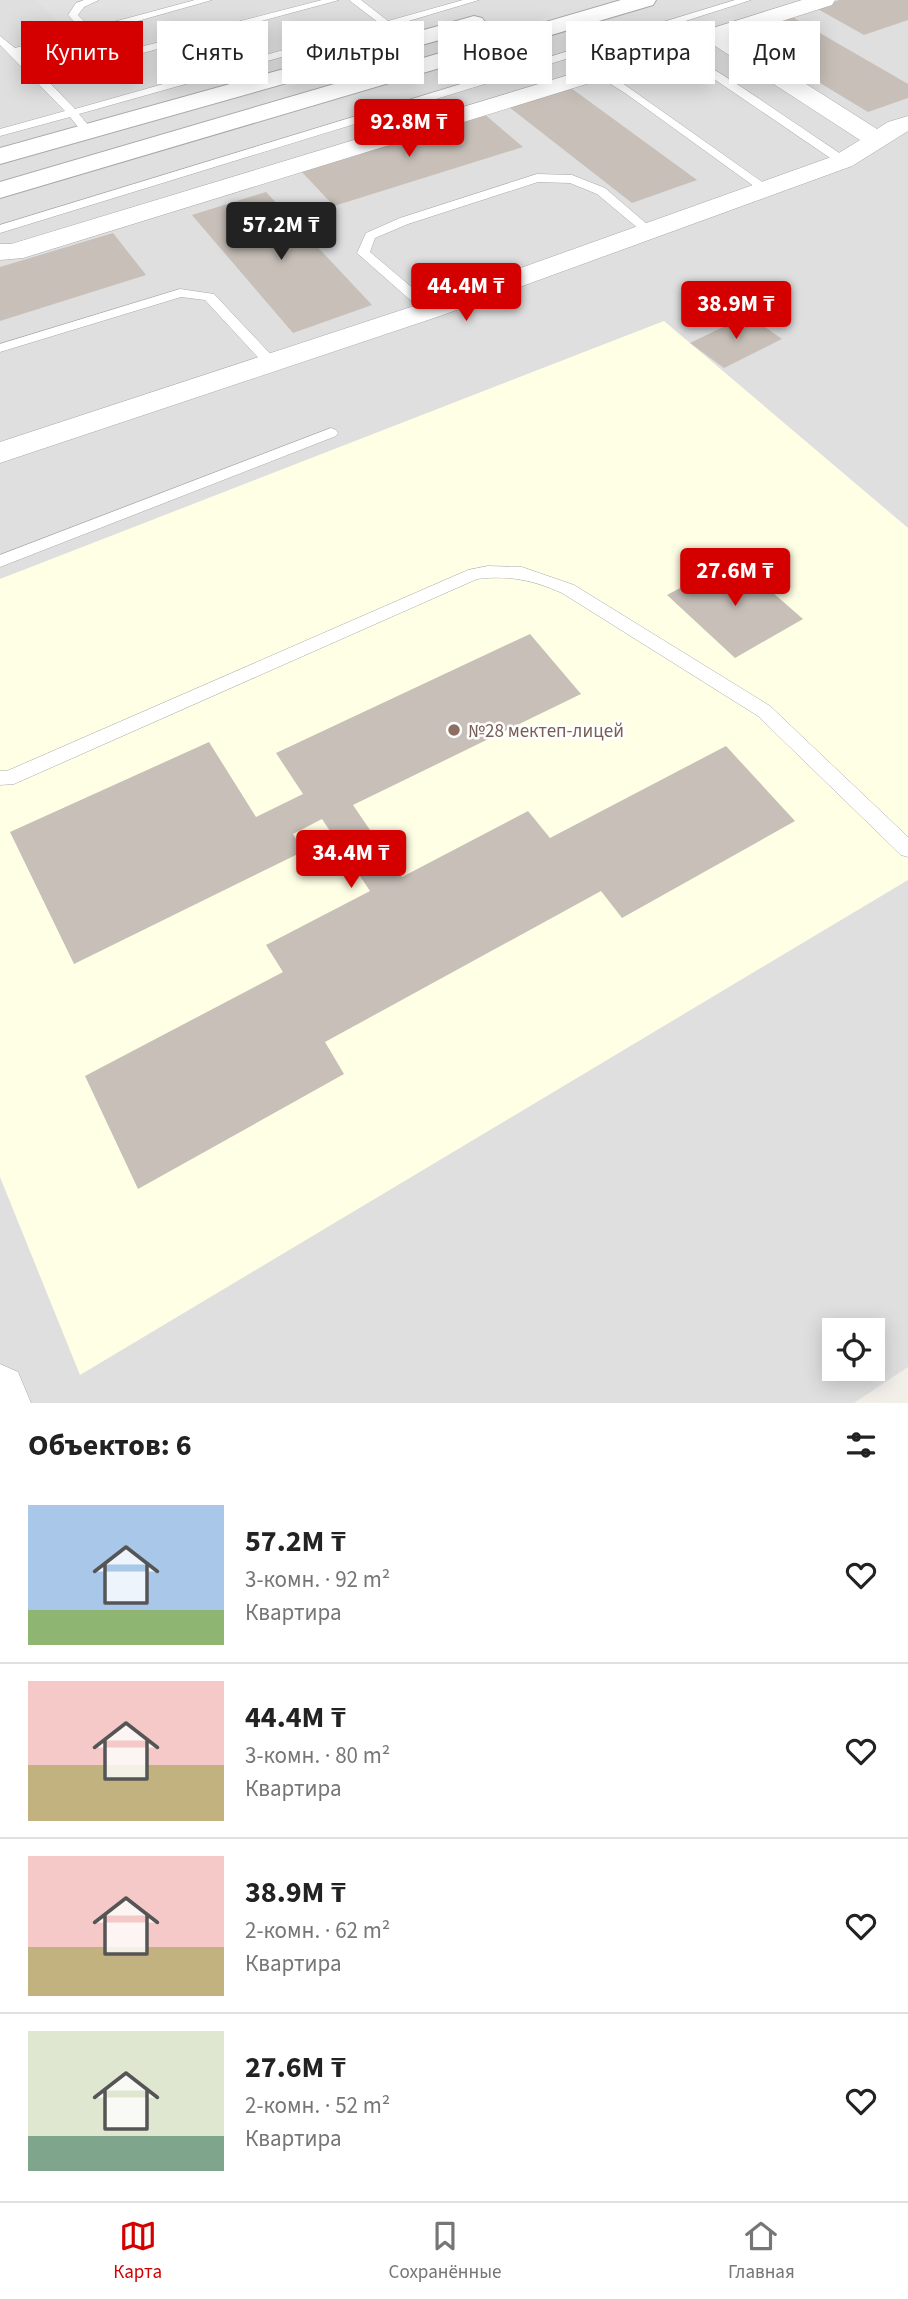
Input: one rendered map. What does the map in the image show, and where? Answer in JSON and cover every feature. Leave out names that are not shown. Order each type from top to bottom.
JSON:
[{"type":"street","points":[[0,190],[645,0]]},
{"type":"street","points":[[820,0],[721,33],[720,39],[878,141]]},
{"type":"street","points":[[424,37],[501,15]]},
{"type":"street","points":[[0,156],[80,122],[282,72]]},
{"type":"street","points":[[0,252],[13,252],[566,83]]},
{"type":"street","points":[[0,453],[430,310],[843,162],[897,127],[908,123]]},
{"type":"street","points":[[0,1390],[5,1403]]},
{"type":"lane","points":[[79,21],[73,15],[80,5],[94,0]]},
{"type":"lane","points":[[130,21],[207,0]]},
{"type":"lane","points":[[143,50],[334,0]]},
{"type":"lane","points":[[354,0],[383,21]]},
{"type":"lane","points":[[402,21],[474,0]]},
{"type":"lane","points":[[678,21],[746,0]]},
{"type":"lane","points":[[0,39],[21,59]]},
{"type":"lane","points":[[14,52],[21,50]]},
{"type":"lane","points":[[0,229],[566,55]]},
{"type":"lane","points":[[0,133],[80,122],[282,58]]},
{"type":"lane","points":[[715,75],[843,162]]},
{"type":"lane","points":[[45,84],[80,122]]},
{"type":"lane","points":[[617,84],[766,189]]},
{"type":"lane","points":[[430,310],[363,253],[370,236],[404,221],[537,178],[572,179],[601,191],[649,231]]},
{"type":"lane","points":[[0,348],[180,293],[209,297],[271,363]]},
{"type":"lane","points":[[0,561],[331,433]]},
{"type":"lane","points":[[0,778],[8,779],[474,574],[506,569],[541,577],[568,589],[764,711],[908,849]]},
{"type":"shaded area","points":[[0,0],[908,0],[908,1367],[854,1403],[0,1403]]},
{"type":"shaded area","points":[[192,0],[114,21],[57,21],[37,1]]},
{"type":"shaded area","name":"№28 мектеп-лицей","points":[[664,321],[908,528],[908,880],[80,1375],[0,1177],[0,579]]},
{"type":"building","points":[[839,0],[908,0],[908,20],[864,35],[816,8]]},
{"type":"building","points":[[787,14],[799,21],[765,21]]},
{"type":"building","points":[[820,33],[908,84],[908,98],[868,112],[820,83]]},
{"type":"building","points":[[571,88],[697,180],[632,203],[509,107]]},
{"type":"building","points":[[483,113],[523,147],[334,206],[298,168]]},
{"type":"building","points":[[266,192],[372,305],[293,333],[192,215]]},
{"type":"building","points":[[113,233],[146,275],[0,321],[0,267]]},
{"type":"building","points":[[748,315],[782,339],[724,368],[690,343]]},
{"type":"building","points":[[734,559],[803,619],[735,658],[667,595]]},
{"type":"building","points":[[530,634],[581,694],[353,805],[402,877],[528,811],[550,838],[726,746],[795,821],[622,918],[601,891],[325,1042],[344,1074],[138,1189],[85,1076],[283,972],[266,945],[370,891],[322,819],[293,834],[304,851],[74,964],[10,832],[209,742],[256,817],[303,794],[276,753]]},
{"type":"place","name":"№28 мектеп-лицей","points":[[454,730]]}]
